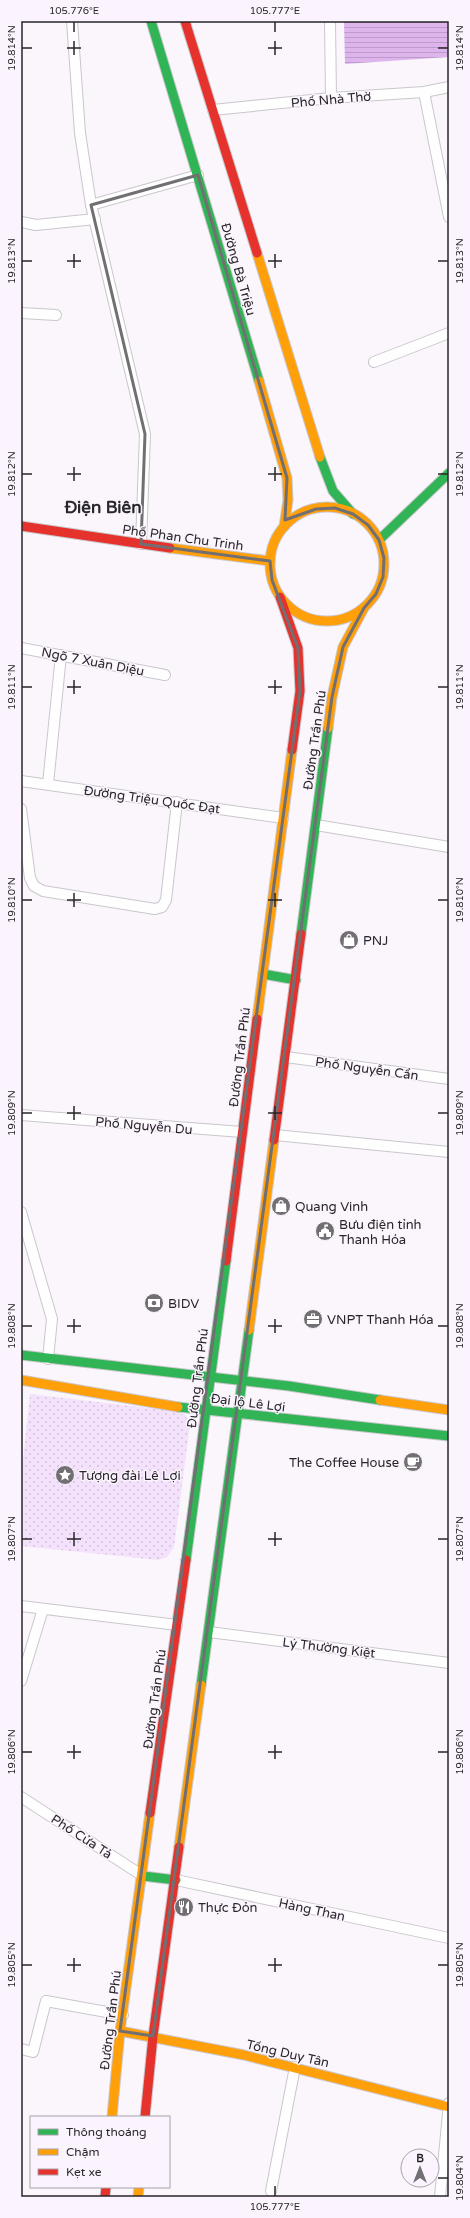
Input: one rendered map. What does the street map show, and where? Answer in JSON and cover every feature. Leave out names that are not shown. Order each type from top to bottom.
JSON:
[{"type":"main road","name":"Đường Bà Triệu","points":[[151,21],[287,478],[288,500],[284,527]]},
{"type":"main road","name":"Đường Bà Triệu","points":[[185,21],[323,467],[333,491],[353,514]]},
{"type":"main road","points":[[379,540],[449,473]]},
{"type":"main road","points":[[316,508],[335,508],[353,514],[368,525],[379,540],[384,558],[383,577],[376,594],[364,608],[347,618],[329,621],[316,620],[293,610],[280,597],[272,580],[270,561],[274,543],[284,527],[299,515],[316,508]]},
{"type":"main road","name":"Phố Phan Chu Trinh","points":[[21,526],[234,558],[270,561]]},
{"type":"main road","name":"Đường Trần Phú","points":[[112,2116],[120,2031],[143,1876],[206,1410],[300,691],[298,648],[280,597]]},
{"type":"main road","name":"Đường Trần Phú","points":[[145,2116],[153,2036],[176,1880],[243,1381],[332,696],[343,647],[364,608]]},
{"type":"main road","points":[[263,974],[296,980]]},
{"type":"main road","name":"Đại lộ Lê Lợi","points":[[21,1355],[243,1381],[449,1410]]},
{"type":"main road","name":"Đại lộ Lê Lợi","points":[[21,1380],[206,1410],[449,1436]]},
{"type":"main road","points":[[143,1876],[176,1880]]},
{"type":"main road","name":"Tống Duy Tân","points":[[120,2031],[153,2036],[449,2105]]},
{"type":"street","points":[[72,21],[80,133],[91,205],[145,434],[141,544]]},
{"type":"street","points":[[330,21],[330,98]]},
{"type":"street","name":"Phố Nhà Thờ","points":[[213,110],[330,98],[424,92],[449,86]]},
{"type":"street","points":[[424,92],[449,217]]},
{"type":"street","points":[[91,205],[198,175]]},
{"type":"street","points":[[21,222],[36,225],[94,219]]},
{"type":"street","points":[[21,313],[56,315]]},
{"type":"street","points":[[374,362],[449,333]]},
{"type":"street","name":"Ngõ 7 Xuân Diệu","points":[[21,648],[165,675]]},
{"type":"street","points":[[48,784],[62,655]]},
{"type":"street","name":"Đường Triệu Quốc Đạt","points":[[21,781],[283,818]]},
{"type":"street","points":[[21,809],[30,878],[34,886],[43,891],[155,910],[162,907],[166,900],[176,802]]},
{"type":"street","points":[[316,825],[449,847]]},
{"type":"street","name":"Phố Nguyễn Cẩn","points":[[286,1057],[449,1079]]},
{"type":"street","name":"Phố Nguyễn Du","points":[[21,1115],[242,1132]]},
{"type":"street","points":[[275,1135],[449,1152]]},
{"type":"street","points":[[21,1212],[52,1319],[48,1359]]},
{"type":"street","points":[[21,1606],[177,1625]]},
{"type":"street","points":[[21,1682],[43,1609]]},
{"type":"street","name":"Lý Thường Kiệt","points":[[209,1632],[449,1663]]},
{"type":"street","name":"Phố Cửa Tả","points":[[21,1797],[143,1876]]},
{"type":"street","name":"Hàng Than","points":[[176,1880],[449,1938]]},
{"type":"street","points":[[21,2049],[33,2052],[46,2002],[123,2015]]},
{"type":"street","points":[[271,2191],[295,2068]]},
{"type":"street","points":[[440,2197],[449,2105]]},
{"type":"highlighted area","points":[[198,175],[287,478],[285,520],[316,509],[335,508],[353,514],[368,525],[379,540],[384,558],[383,577],[376,594],[364,608],[343,647],[332,697],[153,2036],[120,2031],[300,691],[298,648],[272,580],[270,561],[141,544],[145,434],[91,205]]},
{"type":"shaded area","points":[[344,21],[449,21],[449,57],[345,64]]},
{"type":"shaded area","points":[[30,1394],[174,1411],[185,1415],[190,1424],[174,1547],[167,1557],[158,1560],[21,1546],[21,1480]]},
{"type":"traffic: fast","points":[[151,21],[259,381]]},
{"type":"traffic: fast","points":[[320,457],[333,491],[353,514]]},
{"type":"traffic: fast","points":[[379,540],[449,473]]},
{"type":"traffic: fast","points":[[301,934],[328,728]]},
{"type":"traffic: fast","points":[[263,974],[296,980]]},
{"type":"traffic: fast","points":[[186,1560],[226,1261]]},
{"type":"traffic: fast","points":[[201,1685],[249,1330]]},
{"type":"traffic: fast","points":[[21,1355],[289,1386],[380,1400]]},
{"type":"traffic: fast","points":[[178,1407],[449,1436]]},
{"type":"traffic: fast","points":[[143,1876],[176,1880]]},
{"type":"traffic: slow","points":[[257,253],[320,457]]},
{"type":"traffic: slow","points":[[259,381],[287,478],[288,500],[284,527]]},
{"type":"traffic: slow","points":[[327,507],[338,508],[349,512],[367,524],[379,542],[383,553],[384,564],[383,575],[379,586],[367,604],[349,616],[338,620],[327,621],[316,620],[305,616],[287,604],[275,586],[271,575],[270,564],[271,553],[275,542],[287,524],[305,512],[316,508],[327,507]]},
{"type":"traffic: slow","points":[[170,548],[270,561]]},
{"type":"traffic: slow","points":[[328,728],[332,697],[343,647],[364,608]]},
{"type":"traffic: slow","points":[[257,1019],[292,750]]},
{"type":"traffic: slow","points":[[249,1330],[274,1140]]},
{"type":"traffic: slow","points":[[21,1380],[178,1407]]},
{"type":"traffic: slow","points":[[380,1400],[449,1410]]},
{"type":"traffic: slow","points":[[179,1847],[201,1685]]},
{"type":"traffic: slow","points":[[112,2116],[120,2031],[150,1813]]},
{"type":"traffic: slow","points":[[120,2031],[244,2055],[449,2107]]},
{"type":"traffic: slow","points":[[138,2197],[139,2188]]},
{"type":"traffic: jam","points":[[185,21],[257,253]]},
{"type":"traffic: jam","points":[[21,526],[170,548]]},
{"type":"traffic: jam","points":[[280,597],[298,648],[300,691],[292,750]]},
{"type":"traffic: jam","points":[[274,1140],[301,934]]},
{"type":"traffic: jam","points":[[226,1261],[257,1019]]},
{"type":"traffic: jam","points":[[150,1813],[186,1560]]},
{"type":"traffic: jam","points":[[145,2116],[153,2036],[179,1847]]},
{"type":"traffic: jam","points":[[105,2197],[106,2188]]},
{"type":"place","name":"PNJ","points":[[349,940]]},
{"type":"place","name":"Quang Vinh","points":[[281,1206]]},
{"type":"place","name":"Bưu điện tỉnh Thanh Hóa","points":[[325,1231]]},
{"type":"place","name":"BIDV","points":[[154,1303]]},
{"type":"place","name":"VNPT Thanh Hóa","points":[[313,1319]]},
{"type":"place","name":"The Coffee House","points":[[413,1462]]},
{"type":"place","name":"Tượng đài Lê Lợi","points":[[65,1475]]},
{"type":"place","name":"Thực Đỏn","points":[[184,1907]]},
{"type":"district","name":"Điện Biên","points":[[103,507]]}]
